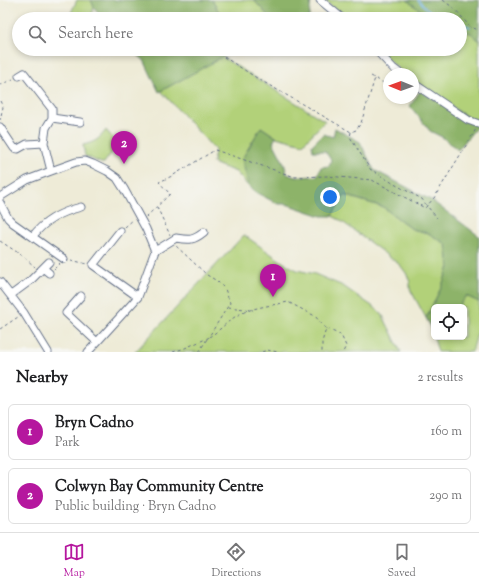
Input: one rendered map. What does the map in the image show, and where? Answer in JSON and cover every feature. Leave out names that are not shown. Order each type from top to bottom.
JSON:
[{"type":"street","points":[[320,0],[335,12]]},
{"type":"street","points":[[382,56],[393,68]]},
{"type":"street","points":[[19,76],[24,73],[52,109],[52,118],[46,128],[44,142],[51,171]]},
{"type":"street","points":[[419,87],[468,120],[479,124]]},
{"type":"street","points":[[52,118],[76,120]]},
{"type":"street","points":[[4,129],[12,145],[16,149],[27,144],[44,142]]},
{"type":"street","points":[[0,197],[27,180],[76,162],[85,161],[107,171],[117,178],[140,218],[155,251]]},
{"type":"street","points":[[0,203],[4,212],[13,223],[64,259]]},
{"type":"street","points":[[33,236],[47,220],[81,207]]},
{"type":"street","points":[[120,231],[94,265],[138,297]]},
{"type":"street","points":[[88,352],[138,297],[155,251],[176,238],[187,240],[194,239],[204,232]]},
{"type":"street","points":[[11,295],[44,271],[49,262]]},
{"type":"street","points":[[0,282],[24,313],[48,352]]},
{"type":"street","points":[[82,296],[66,313],[97,342]]},
{"type":"path","points":[[443,0],[458,12]]},
{"type":"path","points":[[467,23],[470,27],[479,30]]},
{"type":"path","points":[[224,57],[260,80],[351,132]]},
{"type":"path","points":[[0,86],[19,76]]},
{"type":"path","points":[[371,76],[383,83]]},
{"type":"path","points":[[351,132],[356,130],[361,123],[375,78]]},
{"type":"path","points":[[0,101],[3,107],[0,121]]},
{"type":"path","points":[[120,231],[140,218],[170,194],[159,182],[172,176],[215,150],[295,177],[327,176],[372,180],[425,208],[434,198],[479,124]]},
{"type":"path","points":[[351,132],[350,137],[370,169],[396,186],[422,199],[437,218]]},
{"type":"path","points":[[0,241],[44,271],[50,273],[64,259],[94,265]]},
{"type":"path","points":[[199,352],[230,303],[225,289],[217,281],[207,275]]},
{"type":"path","points":[[173,352],[208,338],[221,329],[229,320],[242,313],[288,302],[315,316],[326,328],[341,335],[346,346],[343,352]]},
{"type":"path","points":[[228,307],[255,310]]},
{"type":"path","points":[[0,329],[24,313]]},
{"type":"path","points":[[322,352],[322,342],[326,328]]},
{"type":"path","points":[[262,352],[267,350],[278,352]]},
{"type":"green space","points":[[77,0],[91,0],[94,7],[93,12],[71,12]]},
{"type":"green space","points":[[91,0],[212,0],[219,12],[97,12]]},
{"type":"green space","points":[[212,0],[254,0],[265,12],[219,12]]},
{"type":"green space","points":[[254,0],[311,0],[310,12],[265,12]]},
{"type":"green space","points":[[324,0],[407,0],[422,12],[339,12]]},
{"type":"green space","points":[[407,0],[479,0],[479,41],[471,33],[467,32],[467,12],[422,12]]},
{"type":"green space","points":[[467,32],[471,33],[479,41],[479,122],[469,118],[419,85],[419,68],[398,68],[385,56],[467,56]]},
{"type":"green space","points":[[139,56],[224,56],[159,92],[144,60]]},
{"type":"green space","points":[[222,57],[325,121],[303,144],[276,137],[261,127],[242,159],[249,187],[236,172],[213,163],[215,150],[161,91]]},
{"type":"green space","points":[[420,91],[479,124],[458,150],[442,137],[430,131],[410,106],[411,104],[419,104]]},
{"type":"green space","points":[[261,127],[276,137],[273,142],[284,163],[287,174],[295,177],[317,176],[321,167],[329,166],[331,160],[325,151],[313,151],[312,145],[323,134],[333,137],[335,128],[360,142],[374,170],[431,200],[479,236],[479,302],[466,296],[460,304],[433,304],[449,267],[446,244],[428,233],[412,229],[383,207],[344,195],[332,216],[321,216],[286,204],[278,204],[249,187],[242,159]]},
{"type":"green space","points":[[106,130],[118,144],[104,163],[85,156],[83,145],[96,140]]},
{"type":"green space","points":[[343,195],[383,207],[412,229],[428,233],[446,244],[449,267],[441,288],[433,304],[431,304],[431,308],[426,318],[410,289],[410,282],[406,273],[400,265],[340,220],[332,216]]},
{"type":"green space","points":[[244,235],[284,263],[297,270],[315,274],[343,286],[375,308],[382,314],[401,352],[135,352]]},
{"type":"green space","points":[[466,296],[479,302],[479,327],[472,352],[438,352],[435,340],[467,340],[467,304],[460,304]]},
{"type":"green space","points":[[431,308],[431,327],[426,318]]},
{"type":"waterway","points":[[418,0],[428,10],[433,12]]},
{"type":"place","name":"Colwyn Bay Community Centre","points":[[124,164]]},
{"type":"place","name":"Bryn Cadno","points":[[273,297]]}]
